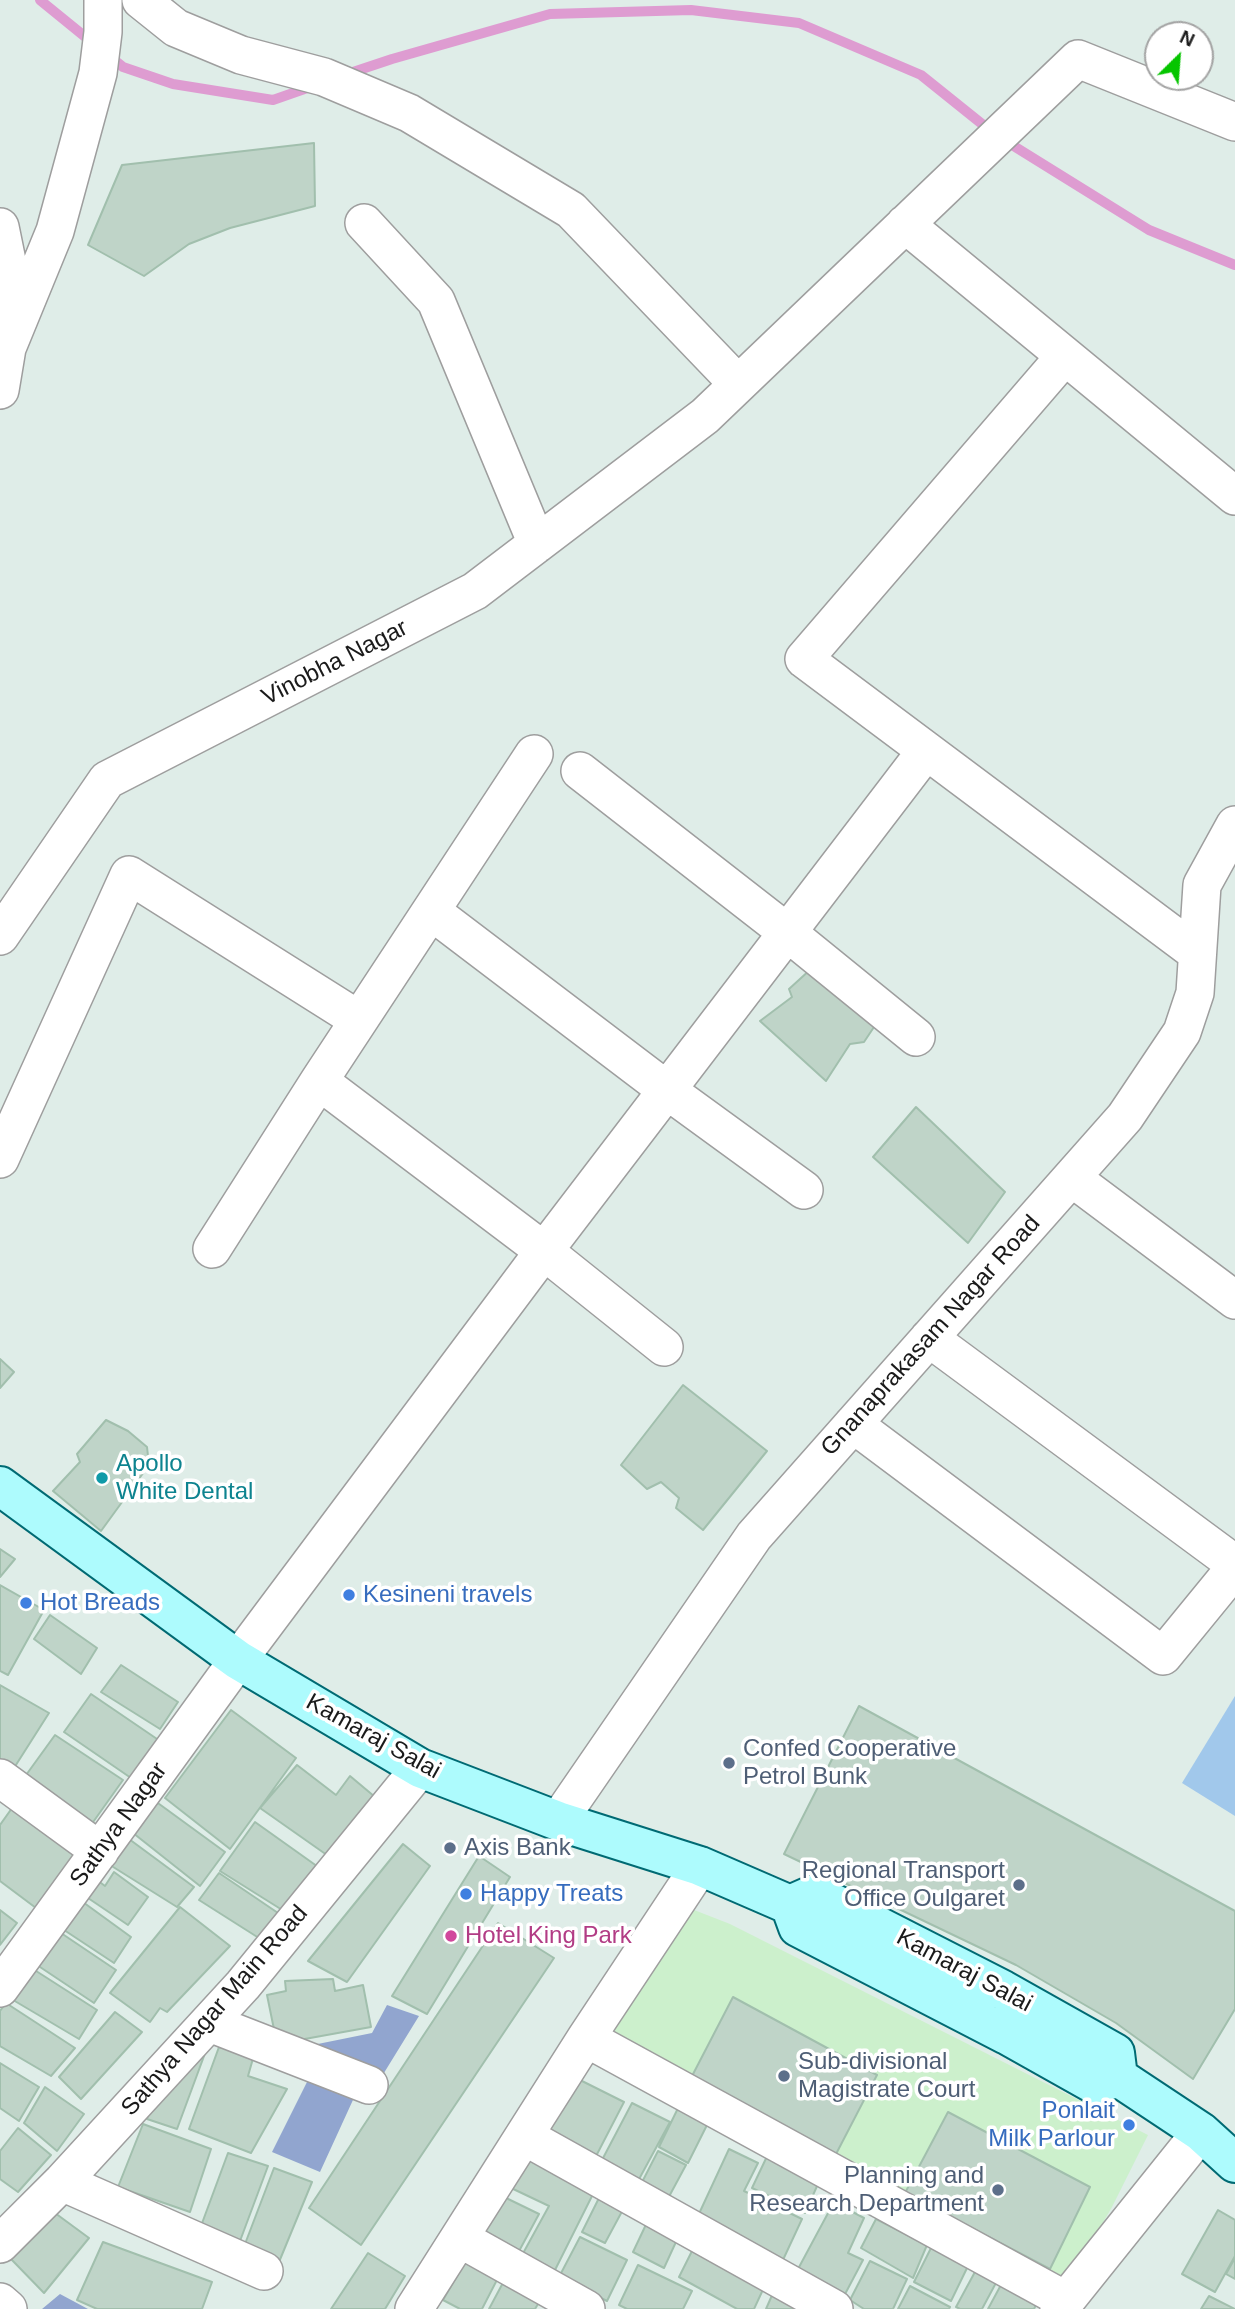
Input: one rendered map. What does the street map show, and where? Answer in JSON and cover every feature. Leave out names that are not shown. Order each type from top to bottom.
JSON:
[{"type":"main road","name":"Kamaraj Salai","points":[[0,1486],[238,1660],[420,1768],[558,1821],[701,1866],[790,1905],[798,1927],[1007,2035],[1096,2085],[1118,2077],[1200,2132],[1235,2163]]},
{"type":"street","points":[[141,0],[176,27],[241,55],[324,78],[409,113],[571,210],[738,384]]},
{"type":"street","points":[[7,348],[55,231],[101,33]]},
{"type":"street","name":"Vinobha Nagar","points":[[0,936],[107,780],[475,591],[705,416],[1078,59],[1235,122]]},
{"type":"street","points":[[364,223],[436,301],[537,544]]},
{"type":"street","points":[[905,224],[1235,496]]},
{"type":"street","points":[[0,228],[9,271],[7,348],[0,390]]},
{"type":"street","points":[[1065,356],[804,659],[1197,953]]},
{"type":"street","name":"Sathya Nagar","points":[[0,1988],[238,1660],[544,1251],[926,751]]},
{"type":"street","points":[[212,1249],[318,1081],[534,754]]},
{"type":"street","points":[[580,771],[916,1037]]},
{"type":"street","name":"Gnanaprakasam Nagar Road","points":[[558,1821],[754,1536],[1125,1116],[1182,1032],[1195,993],[1202,885],[1235,825]]},
{"type":"street","points":[[0,1159],[129,874],[359,1020]]},
{"type":"street","points":[[431,911],[668,1091],[804,1190]]},
{"type":"street","points":[[318,1081],[544,1251],[664,1346]]},
{"type":"street","points":[[1072,1178],[1235,1300]]},
{"type":"street","points":[[853,1424],[1163,1656],[1235,1566],[929,1338]]},
{"type":"street","name":"Sathya Nagar Main Road","points":[[0,2244],[62,2182],[210,2023],[420,1768]]},
{"type":"street","points":[[0,1778],[100,1851]]},
{"type":"street","points":[[414,2309],[586,2038],[701,1866]]},
{"type":"street","points":[[210,2023],[369,2085]]},
{"type":"street","points":[[586,2038],[1062,2304],[1200,2132]]},
{"type":"street","points":[[524,2136],[834,2309]]},
{"type":"street","points":[[62,2182],[264,2271]]},
{"type":"street","points":[[459,2238],[586,2309]]},
{"type":"street","points":[[0,2302],[8,2309]]},
{"type":"shaded area","points":[[1235,1696],[1235,1816],[1182,1783]]},
{"type":"shaded area","points":[[689,1908],[730,1924],[1148,2135],[1112,2207],[1066,2286],[606,2036]]},
{"type":"shaded area","points":[[387,2005],[419,2016],[379,2081],[298,2048],[372,2033]]},
{"type":"shaded area","points":[[309,2078],[358,2089],[320,2172],[272,2152]]},
{"type":"shaded area","points":[[60,2294],[88,2309],[42,2309]]},
{"type":"building","points":[[314,143],[315,206],[230,228],[189,244],[144,276],[88,245],[122,165]]},
{"type":"building","points":[[812,968],[882,1015],[864,1042],[850,1044],[826,1081],[760,1021],[792,997],[789,989]]},
{"type":"building","points":[[916,1107],[1005,1192],[968,1243],[873,1157]]},
{"type":"building","points":[[0,1359],[14,1372],[0,1388]]},
{"type":"building","points":[[683,1385],[767,1451],[703,1530],[676,1508],[679,1498],[661,1482],[647,1489],[621,1465]]},
{"type":"building","name":"Apollo White Dental","points":[[106,1420],[128,1431],[147,1447],[149,1465],[101,1531],[53,1491],[80,1462],[77,1454]]},
{"type":"building","points":[[0,1549],[15,1559],[0,1577]]},
{"type":"building","points":[[0,1585],[44,1610],[8,1675],[0,1671]]},
{"type":"building","points":[[50,1615],[97,1648],[81,1674],[34,1639]]},
{"type":"building","points":[[121,1665],[178,1702],[160,1729],[101,1692]]},
{"type":"building","points":[[0,1685],[49,1713],[14,1768],[0,1760]]},
{"type":"building","points":[[91,1694],[160,1741],[131,1778],[64,1732]]},
{"type":"building","name":"Regional Transport Office Oulgaret","points":[[859,1706],[1235,1911],[1235,2009],[1193,2079],[1116,2023],[1016,1965],[784,1854]]},
{"type":"building","points":[[231,1710],[296,1758],[230,1849],[165,1798]]},
{"type":"building","points":[[55,1735],[123,1780],[91,1825],[21,1782]]},
{"type":"building","points":[[297,1765],[336,1795],[350,1776],[381,1802],[334,1860],[260,1808]]},
{"type":"building","points":[[151,1798],[225,1852],[200,1886],[128,1829]]},
{"type":"building","points":[[17,1801],[83,1852],[44,1914],[0,1881],[0,1825]]},
{"type":"building","points":[[255,1822],[321,1869],[287,1913],[220,1871]]},
{"type":"building","points":[[129,1839],[194,1887],[177,1907],[110,1865]]},
{"type":"building","points":[[403,1844],[430,1866],[347,1982],[308,1961]]},
{"type":"building","name":"Hotel King Park","points":[[479,1856],[510,1877],[427,2014],[392,1996]]},
{"type":"building","points":[[114,1872],[148,1897],[128,1925],[85,1896],[97,1880],[105,1886]]},
{"type":"building","points":[[219,1873],[281,1915],[262,1940],[199,1900]]},
{"type":"building","points":[[76,1897],[131,1937],[114,1963],[58,1926]]},
{"type":"building","points":[[180,1907],[230,1946],[167,2012],[160,2008],[150,2022],[110,1993]]},
{"type":"building","points":[[0,1910],[17,1923],[0,1945]]},
{"type":"building","points":[[498,1923],[554,1958],[361,2245],[309,2208]]},
{"type":"building","points":[[58,1931],[116,1970],[94,2003],[37,1965]]},
{"type":"building","points":[[33,1969],[97,2010],[79,2039],[8,1997]]},
{"type":"building","points":[[333,1979],[335,1991],[363,1985],[371,2027],[277,2044],[267,1995],[286,1991],[285,1981]]},
{"type":"building","name":"Sub-divisional Magistrate Court","points":[[733,1997],[877,2075],[835,2156],[691,2078]]},
{"type":"building","points":[[6,2003],[75,2048],[51,2076],[0,2046],[0,2011]]},
{"type":"building","points":[[115,2012],[142,2032],[81,2099],[59,2077]]},
{"type":"building","points":[[219,2047],[254,2055],[248,2076],[287,2089],[251,2153],[189,2129]]},
{"type":"building","points":[[207,2048],[177,2129],[147,2119],[154,2096]]},
{"type":"building","points":[[0,2063],[39,2087],[19,2121],[0,2108]]},
{"type":"building","points":[[576,2078],[624,2102],[594,2160],[544,2131]]},
{"type":"building","points":[[45,2087],[84,2114],[57,2151],[24,2123]]},
{"type":"building","points":[[682,2100],[712,2115],[688,2163],[659,2147]]},
{"type":"building","points":[[632,2103],[670,2122],[638,2181],[602,2160]]},
{"type":"building","name":"Planning and Research Department","points":[[948,2112],[1090,2187],[1050,2269],[905,2193]]},
{"type":"building","points":[[143,2124],[211,2149],[190,2212],[118,2187]]},
{"type":"building","points":[[18,2128],[51,2155],[18,2192],[0,2179],[0,2151]]},
{"type":"building","points":[[729,2149],[758,2163],[744,2191],[802,2219],[782,2262],[697,2218]]},
{"type":"building","points":[[770,2150],[822,2175],[805,2213],[752,2188]]},
{"type":"building","points":[[658,2151],[686,2165],[665,2204],[638,2190]]},
{"type":"building","points":[[529,2152],[596,2188],[554,2272],[521,2257],[549,2206],[509,2187]]},
{"type":"building","points":[[228,2153],[268,2166],[240,2241],[201,2226]]},
{"type":"building","points":[[274,2168],[312,2182],[279,2262],[245,2244]]},
{"type":"building","points":[[603,2190],[626,2204],[605,2243],[582,2232]]},
{"type":"building","points":[[502,2196],[539,2214],[518,2253],[481,2232]]},
{"type":"building","points":[[834,2202],[864,2218],[848,2253],[863,2260],[844,2296],[798,2269]]},
{"type":"building","points":[[1218,2210],[1235,2220],[1235,2256],[1215,2292],[1182,2274]]},
{"type":"building","points":[[55,2213],[89,2238],[44,2293],[11,2259]]},
{"type":"building","points":[[651,2214],[681,2231],[664,2268],[633,2252]]},
{"type":"building","points":[[876,2219],[927,2245],[913,2278],[861,2248]]},
{"type":"building","points":[[580,2237],[627,2260],[607,2301],[559,2277]]},
{"type":"building","points":[[103,2242],[212,2282],[202,2309],[97,2309],[77,2300]]},
{"type":"building","points":[[696,2243],[767,2281],[754,2309],[737,2309],[679,2277]]},
{"type":"building","points":[[931,2248],[968,2266],[951,2301],[914,2282]]},
{"type":"building","points":[[368,2253],[405,2276],[385,2309],[331,2309]]},
{"type":"building","points":[[468,2257],[500,2274],[482,2309],[460,2309],[443,2300]]},
{"type":"building","points":[[1235,2258],[1235,2279],[1226,2274]]},
{"type":"building","points":[[870,2261],[907,2279],[893,2309],[864,2309],[850,2300]]},
{"type":"building","points":[[638,2265],[692,2291],[683,2309],[627,2309],[619,2305]]},
{"type":"building","points":[[976,2270],[997,2281],[982,2309],[960,2309],[956,2307]]},
{"type":"building","points":[[505,2279],[541,2299],[535,2309],[489,2309]]},
{"type":"building","points":[[1002,2283],[1038,2301],[1034,2309],[988,2309]]},
{"type":"building","points":[[910,2286],[950,2307],[949,2309],[898,2309]]},
{"type":"building","points":[[773,2293],[804,2309],[766,2309]]},
{"type":"building","points":[[1209,2296],[1235,2309],[1201,2309]]},
{"type":"waterway","points":[[40,0],[94,44]]},
{"type":"waterway","points":[[347,74],[550,14],[691,10],[799,23],[921,75],[992,132]]},
{"type":"waterway","points":[[108,55],[123,67],[173,84],[273,100],[313,86]]},
{"type":"waterway","points":[[1004,140],[1149,230],[1235,265]]},
{"type":"place","name":"Apollo White Dental","points":[[102,1478]]},
{"type":"place","name":"Kesineni travels","points":[[349,1595]]},
{"type":"place","name":"Hot Breads","points":[[26,1603]]},
{"type":"place","name":"Confed Cooperative Petrol Bunk","points":[[729,1763]]},
{"type":"place","name":"Axis Bank","points":[[450,1848]]},
{"type":"place","name":"Regional Transport Office Oulgaret","points":[[1019,1885]]},
{"type":"place","name":"Happy Treats","points":[[466,1894]]},
{"type":"place","name":"Hotel King Park","points":[[451,1936]]},
{"type":"place","name":"Sub-divisional Magistrate Court","points":[[784,2076]]},
{"type":"place","name":"Ponlait Milk Parlour","points":[[1129,2125]]},
{"type":"place","name":"Planning and Research Department","points":[[998,2190]]}]
